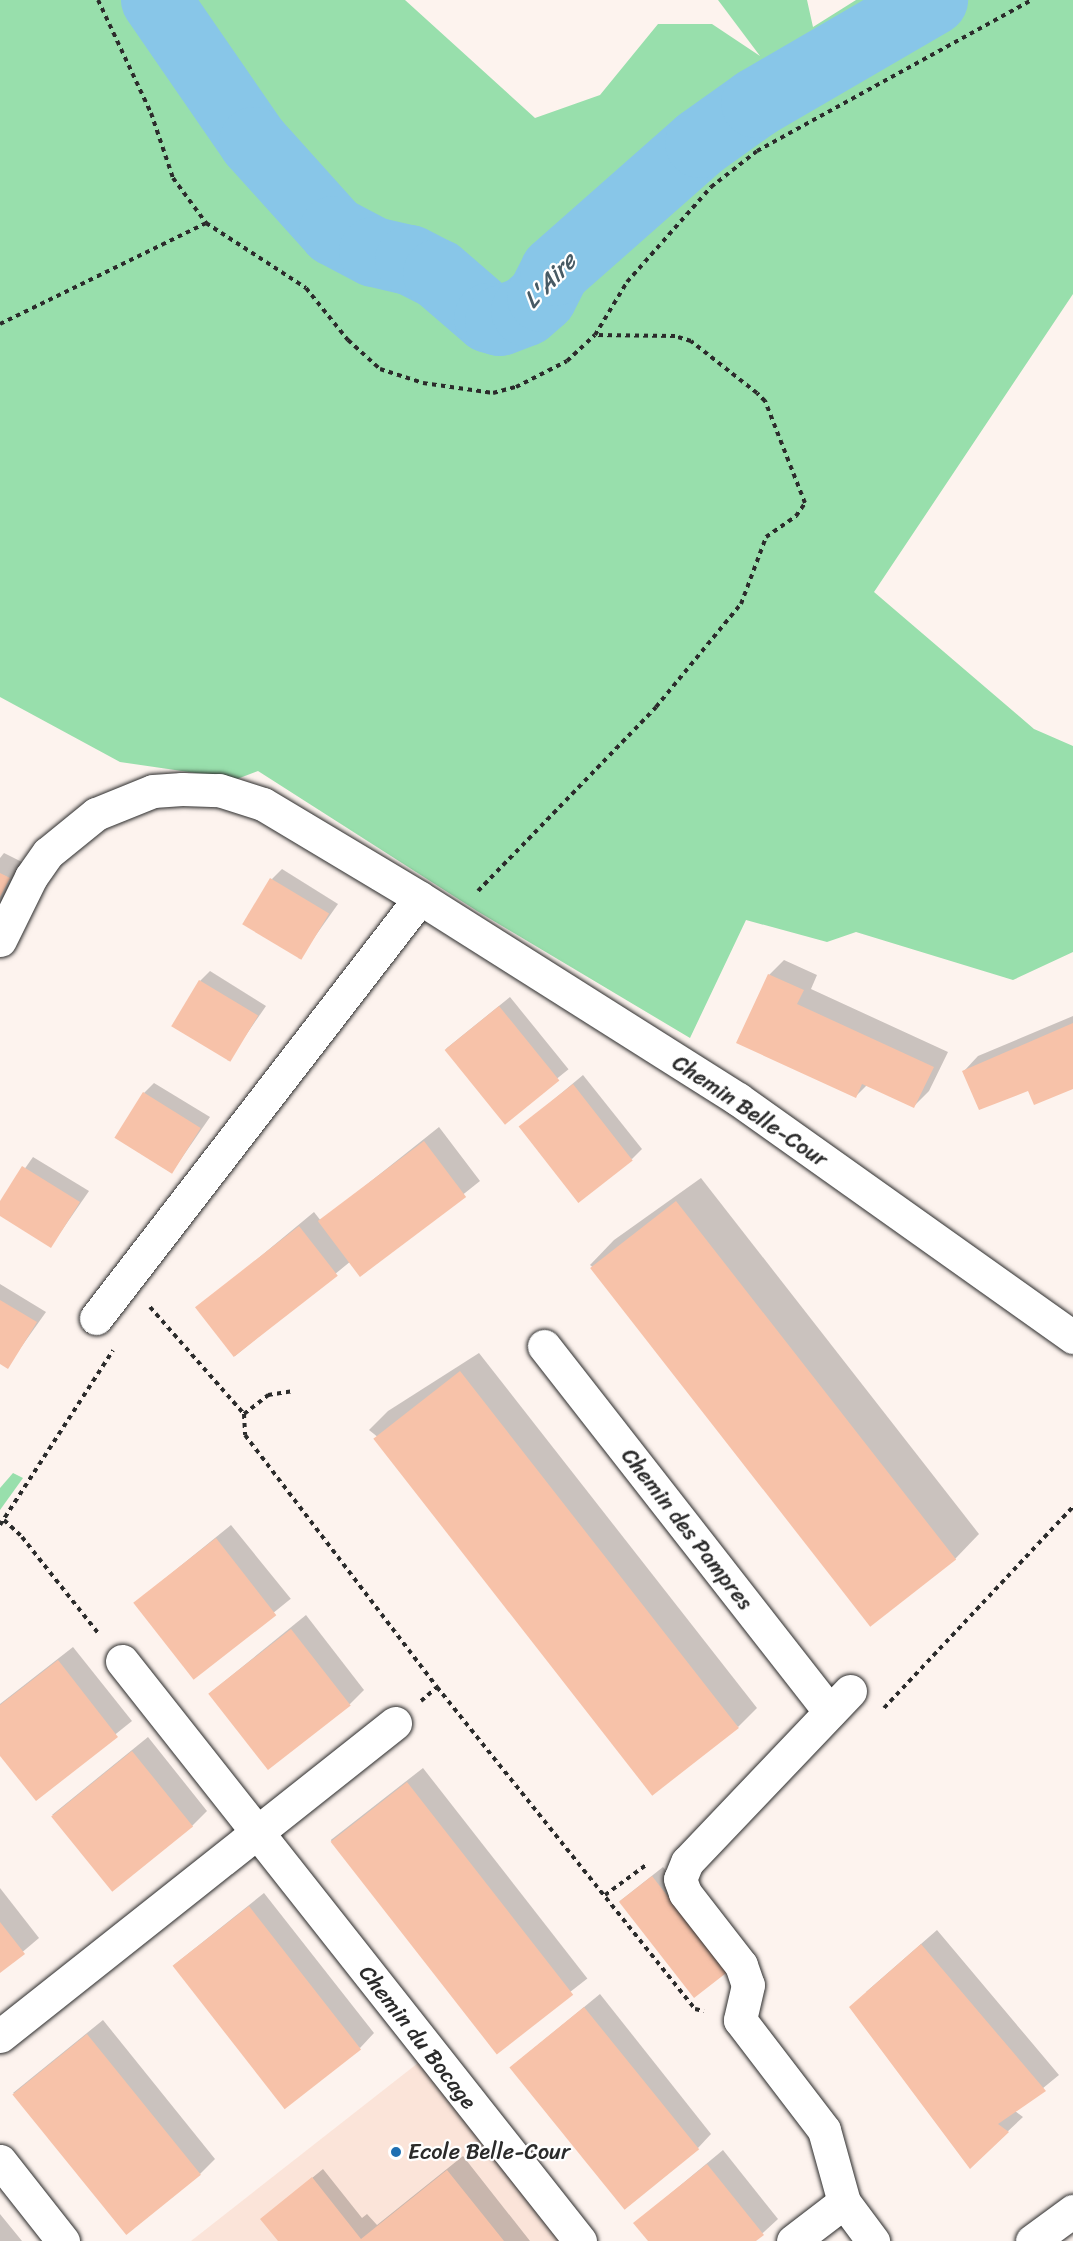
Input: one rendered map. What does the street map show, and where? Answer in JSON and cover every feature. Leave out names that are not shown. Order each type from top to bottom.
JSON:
[{"type":"street","name":"Chemin Belle-Cour","points":[[0,940],[32,877],[48,853],[96,814],[153,791],[219,790],[263,804],[420,897],[738,1099],[1073,1336]]},
{"type":"street","points":[[96,1318],[420,897]]},
{"type":"street","name":"Chemin des Pampres","points":[[544,1346],[840,1701]]},
{"type":"street","name":"Chemin du Bocage","points":[[122,1661],[256,1834],[580,2241]]},
{"type":"street","points":[[840,1701],[687,1862],[680,1879],[685,1893],[741,1965],[748,1985],[740,2020],[824,2130],[844,2202],[873,2241]]},
{"type":"street","points":[[0,2036],[395,1723]]},
{"type":"street","points":[[0,2161],[63,2241]]},
{"type":"street","points":[[793,2241],[844,2202]]},
{"type":"street","points":[[1032,2241],[1073,2211]]},
{"type":"path","points":[[98,0],[151,113],[173,178],[206,223],[306,288],[356,348],[380,369],[404,378],[493,393],[543,375],[595,335],[627,282],[720,179],[790,130],[1032,0]]},
{"type":"path","points":[[0,324],[206,223]]},
{"type":"path","points":[[462,925],[476,916],[474,900],[479,888],[641,723],[741,604],[766,537],[796,516],[805,503],[765,401],[692,341],[675,336],[595,335]]},
{"type":"path","points":[[141,1312],[148,1305],[150,1297]]},
{"type":"path","points":[[148,1305],[244,1414],[245,1435],[437,1687],[695,2009],[740,2020]]},
{"type":"path","points":[[0,1525],[115,1347]]},
{"type":"path","points":[[244,1414],[268,1395],[292,1391]]},
{"type":"path","points":[[840,1701],[884,1708],[1073,1507]]},
{"type":"path","points":[[4,1520],[22,1537],[122,1661]]},
{"type":"path","points":[[604,1895],[644,1864],[680,1879]]},
{"type":"shaded area","name":"Ecole Belle-Cour","points":[[418,2063],[559,2241],[191,2241]]},
{"type":"green space","points":[[0,0],[405,0],[535,118],[600,95],[658,24],[712,24],[760,56],[718,0],[807,0],[813,27],[856,0],[1073,0],[1073,294],[874,592],[1034,729],[1073,746],[1073,952],[1013,980],[856,932],[827,942],[746,920],[690,1038],[477,911],[258,771],[237,779],[120,762],[0,697]]},
{"type":"green space","points":[[13,1473],[23,1478],[0,1510],[0,1488]]},
{"type":"building","points":[[0,873],[10,878],[0,897]]},
{"type":"building","points":[[270,878],[329,914],[301,960],[242,924]]},
{"type":"building","points":[[768,974],[804,990],[797,1004],[934,1067],[914,1108],[862,1084],[856,1098],[736,1043]]},
{"type":"building","points":[[199,980],[258,1016],[230,1062],[171,1026]]},
{"type":"building","points":[[499,1006],[559,1081],[505,1125],[445,1050]]},
{"type":"building","points":[[1073,1023],[1073,1089],[1034,1105],[1028,1091],[979,1110],[962,1071]]},
{"type":"building","points":[[573,1084],[633,1160],[578,1203],[519,1126]]},
{"type":"building","points":[[143,1092],[201,1128],[172,1174],[114,1138]]},
{"type":"building","points":[[424,1141],[466,1197],[360,1277],[318,1221]]},
{"type":"building","points":[[22,1166],[80,1202],[51,1248],[0,1216],[0,1201]]},
{"type":"building","points":[[676,1201],[956,1560],[870,1627],[590,1268]]},
{"type":"building","points":[[299,1226],[338,1276],[234,1357],[195,1307]]},
{"type":"building","points":[[0,1300],[37,1322],[8,1369],[0,1364]]},
{"type":"building","points":[[460,1371],[739,1728],[652,1796],[373,1439]]},
{"type":"building","points":[[216,1538],[276,1615],[194,1680],[133,1603]]},
{"type":"building","points":[[291,1629],[351,1705],[268,1770],[208,1694]]},
{"type":"building","points":[[58,1660],[118,1737],[36,1801],[0,1756],[0,1705]]},
{"type":"building","points":[[132,1751],[193,1826],[112,1892],[51,1816]]},
{"type":"building","points":[[407,1782],[573,1995],[497,2054],[331,1842]]},
{"type":"building","points":[[652,1876],[727,1972],[694,1998],[619,1902]]},
{"type":"building","points":[[249,1906],[361,2049],[285,2109],[173,1966]]},
{"type":"building","points":[[0,1922],[25,1954],[0,1973]]},
{"type":"building","points":[[921,1944],[1046,2091],[998,2124],[1009,2132],[970,2169],[849,2007]]},
{"type":"building","points":[[584,2007],[699,2149],[625,2210],[509,2067]]},
{"type":"building","points":[[87,2034],[201,2175],[126,2235],[12,2094]]},
{"type":"building","points":[[707,2164],[764,2235],[756,2241],[648,2241],[633,2223]]},
{"type":"building","points":[[447,2170],[504,2241],[278,2241],[260,2219],[312,2177],[361,2239]]},
{"type":"waterway","name":"L'Aire","points":[[156,0],[254,142],[334,231],[374,252],[410,260],[438,274],[489,318],[500,321],[526,311],[542,297],[555,271],[700,143],[756,103],[933,0]]},
{"type":"place","name":"Ecole Belle-Cour","points":[[396,2152]]}]
